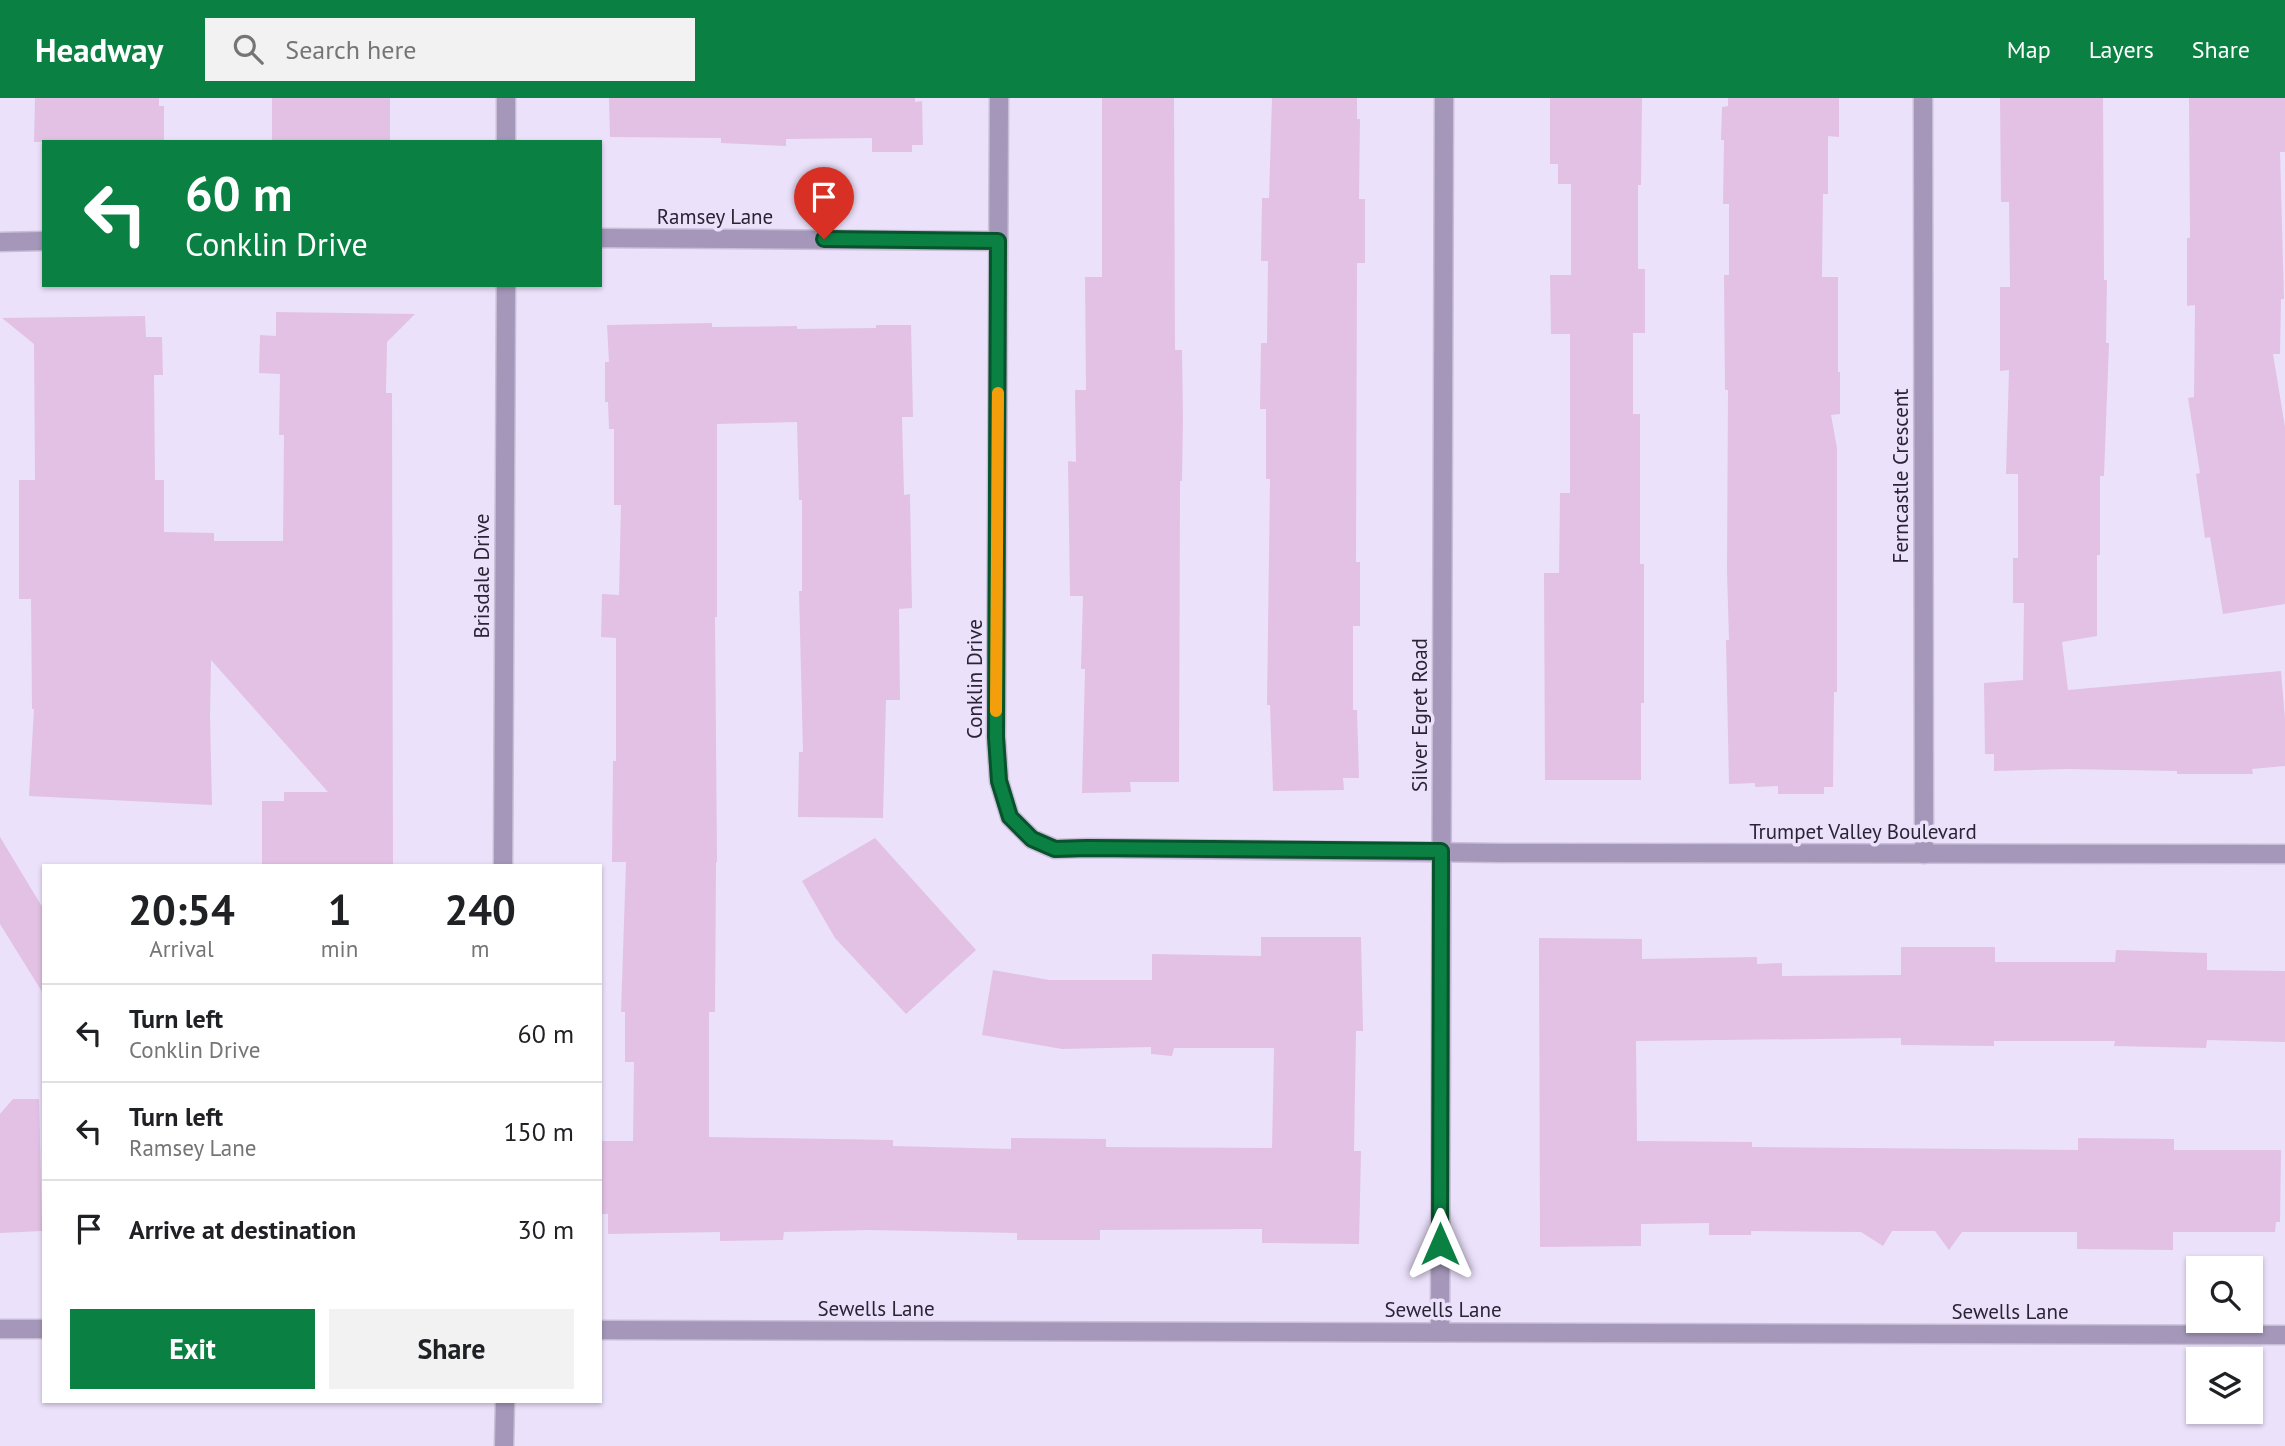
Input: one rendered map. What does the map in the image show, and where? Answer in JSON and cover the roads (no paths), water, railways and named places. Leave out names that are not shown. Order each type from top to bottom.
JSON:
[{"type":"street","points":[[506,98],[506,140]]},
{"type":"street","name":"Conklin Drive","points":[[999,98],[996,737],[999,781],[1010,817],[1032,839],[1055,849],[1441,851]]},
{"type":"street","name":"Silver Egret Road","points":[[1440,1332],[1444,98]]},
{"type":"street","name":"Ferncastle Crescent","points":[[1923,98],[1924,854]]},
{"type":"street","name":"Ramsey Lane","points":[[602,238],[998,241]]},
{"type":"street","points":[[0,242],[42,242]]},
{"type":"street","name":"Brisdale Drive","points":[[503,864],[506,287]]},
{"type":"street","name":"Trumpet Valley Boulevard","points":[[1441,851],[2285,854]]},
{"type":"street","points":[[0,1329],[42,1329]]},
{"type":"street","name":"Sewells Lane","points":[[602,1330],[2285,1335]]},
{"type":"street","points":[[505,1403],[505,1446]]}]
